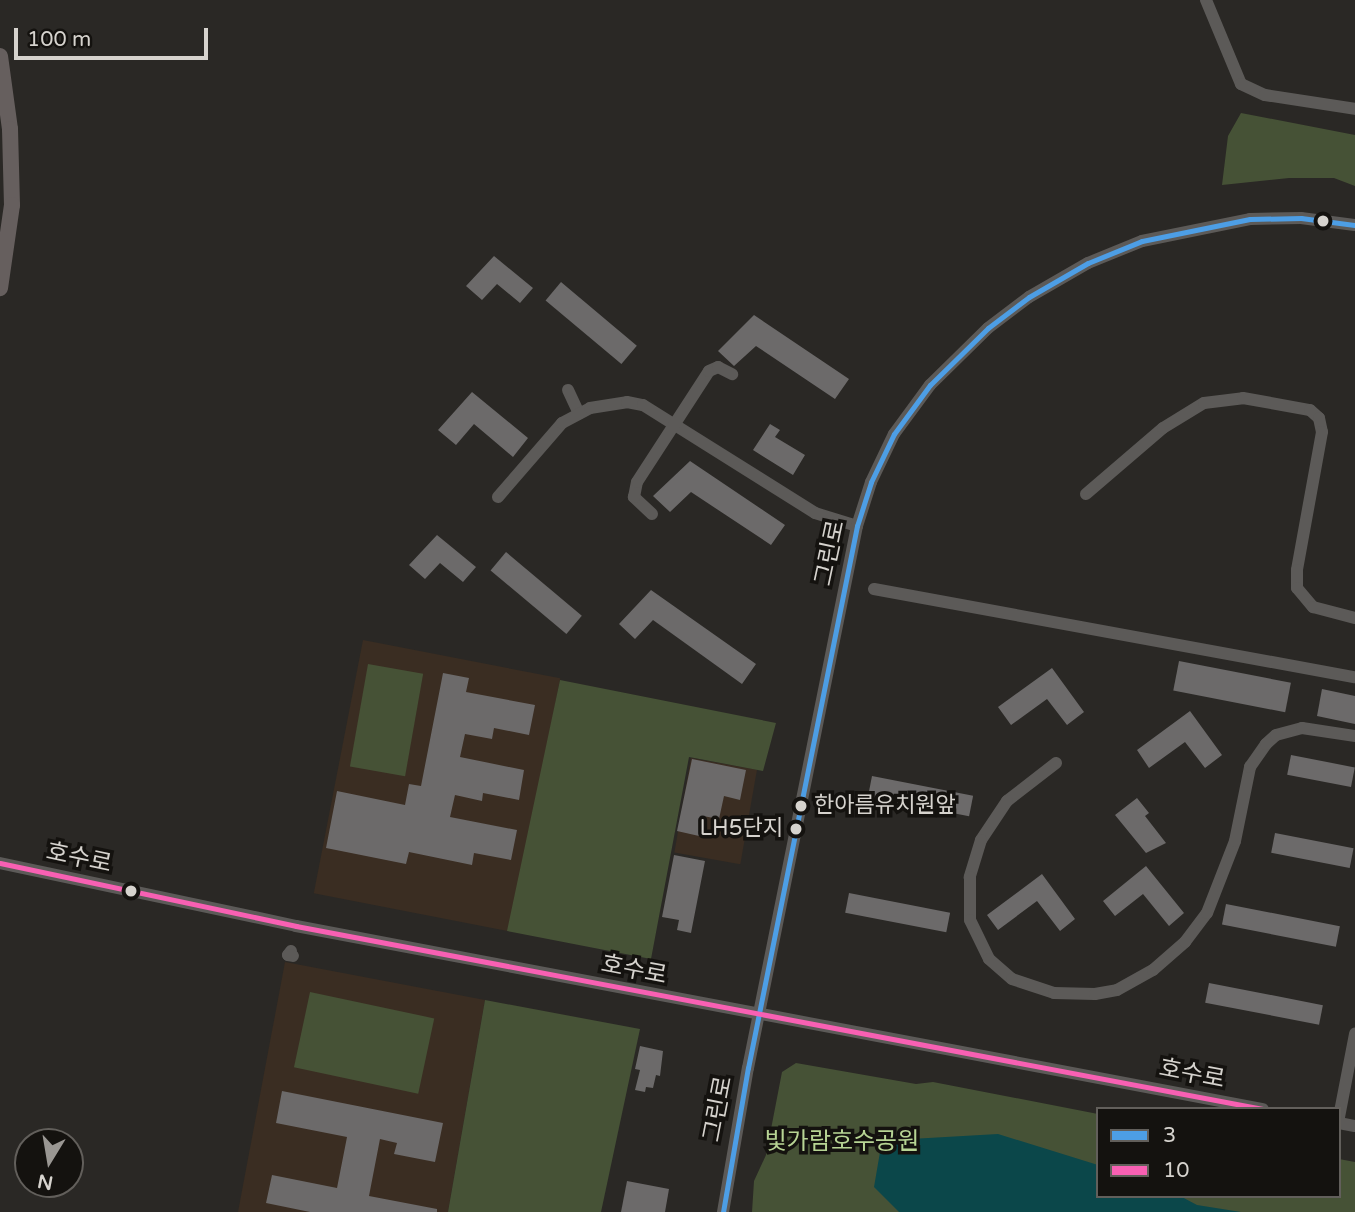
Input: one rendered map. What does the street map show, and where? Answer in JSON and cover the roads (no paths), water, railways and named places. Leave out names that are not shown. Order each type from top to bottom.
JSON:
[{"type":"main road","points":[[0,56],[10,129],[12,205],[0,288]]},
{"type":"street","points":[[1206,0],[1241,84],[1265,95],[1355,109]]},
{"type":"street","name":"그린로","points":[[723,1212],[759,1015],[857,526],[881,459],[909,411],[957,357],[1029,297],[1088,263],[1142,242],[1200,227],[1276,219],[1355,225]]},
{"type":"street","points":[[652,514],[634,497],[637,482],[709,370],[718,367],[732,374]]},
{"type":"street","points":[[568,390],[579,414]]},
{"type":"street","points":[[1086,494],[1163,428],[1204,403],[1243,398],[1310,410],[1319,418],[1322,432],[1297,570],[1297,588],[1312,607],[1355,618]]},
{"type":"street","points":[[498,497],[562,423],[606,404],[626,402],[643,405],[815,513],[857,526]]},
{"type":"street","points":[[874,589],[1355,677]]},
{"type":"street","points":[[1056,763],[1007,801],[981,840],[971,877],[970,920],[989,959],[1012,979],[1054,993],[1095,994],[1117,989],[1153,970],[1185,942],[1207,913],[1231,852],[1250,767],[1266,744],[1276,736],[1302,728],[1355,736]]},
{"type":"street","name":"호수로","points":[[0,863],[296,926],[1252,1107]]},
{"type":"street","points":[[1341,1108],[1355,1034]]},
{"type":"water","points":[[998,1134],[1096,1164],[1096,1198],[1184,1198],[1197,1205],[1241,1212],[899,1212],[874,1187],[880,1152],[893,1140]]},
{"type":"place","name":"한아름유치원앞","points":[[801,806]]},
{"type":"place","name":"LH5단지","points":[[796,829]]},
{"type":"park label","name":"빛가람호수공원","points":[[842,1142]]}]
